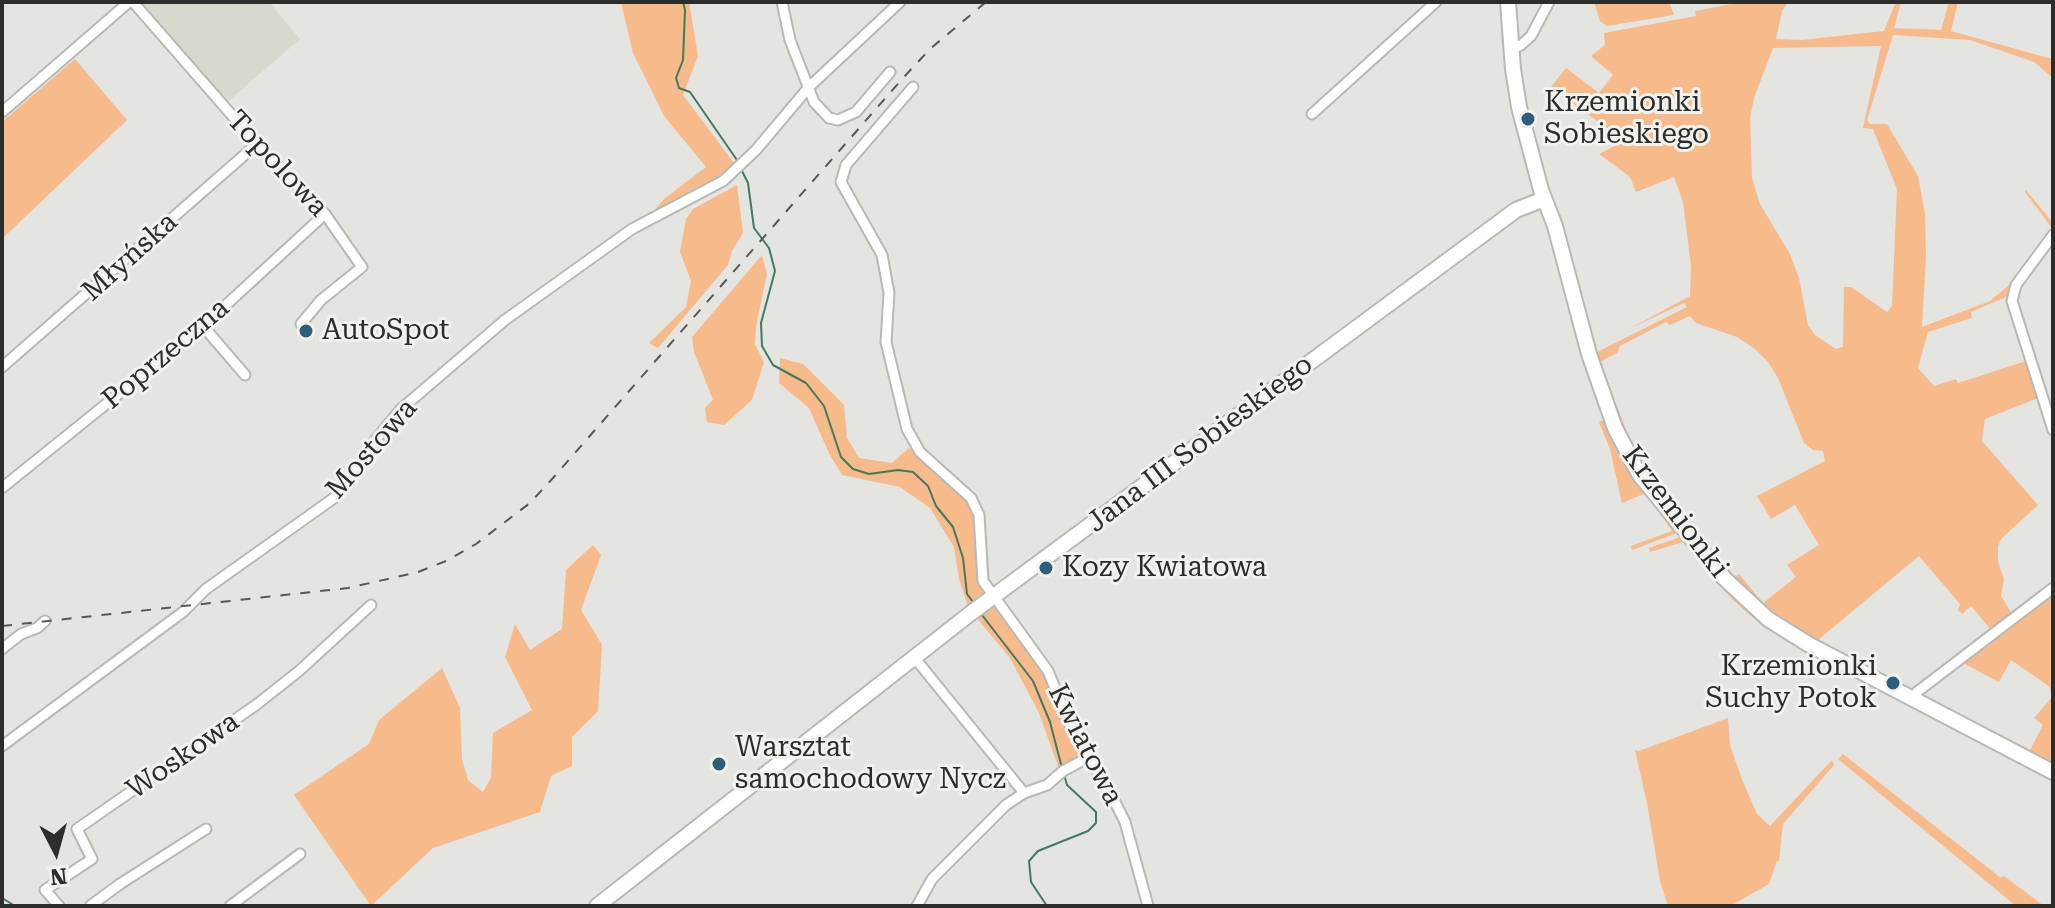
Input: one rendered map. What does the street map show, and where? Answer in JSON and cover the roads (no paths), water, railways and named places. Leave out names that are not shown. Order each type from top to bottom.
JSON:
[{"type":"street","points":[[2,112],[131,2]]},
{"type":"street","name":"Topolowa","points":[[131,2],[257,144],[325,214],[362,267],[321,300],[301,324]]},
{"type":"street","name":"Mostowa","points":[[2,746],[183,612],[206,589],[334,498],[401,409],[505,320],[632,229],[723,181],[756,150],[809,87],[900,2]]},
{"type":"street","points":[[1312,114],[1436,2]]},
{"type":"street","name":"Krzemionki","points":[[1508,2],[1519,107],[1544,199],[1555,226],[1593,366],[1615,428],[1639,474],[1724,578],[1762,613],[1808,644],[2053,772]]},
{"type":"street","points":[[1511,49],[1531,36],[1549,2]]},
{"type":"street","points":[[784,4],[790,40],[814,102],[829,118],[848,118],[856,112],[890,72]]},
{"type":"street","name":"Kwiatowa","points":[[913,87],[846,165],[841,182],[882,255],[889,293],[886,342],[907,429],[920,452],[971,498],[979,515],[983,581],[1048,671],[1070,725],[1125,822],[1148,906]]},
{"type":"street","name":"Młyńska","points":[[2,367],[257,144]]},
{"type":"street","name":"Jana III Sobieskiego","points":[[597,906],[971,613],[1516,210],[1544,199]]},
{"type":"street","name":"Poprzeczna","points":[[2,488],[203,326],[325,214]]},
{"type":"street","points":[[2053,235],[2016,285],[2012,301],[2053,430]]},
{"type":"street","points":[[203,326],[245,375]]},
{"type":"street","points":[[1913,699],[1917,692],[2053,588]]},
{"type":"street","name":"Woskowa","points":[[59,906],[45,890],[92,859],[77,829],[256,705],[299,671],[371,605]]},
{"type":"street","points":[[2,649],[45,621]]},
{"type":"street","points":[[914,657],[1024,793]]},
{"type":"street","points":[[917,906],[932,879],[989,820],[1024,793],[1047,785],[1063,771],[1089,757]]},
{"type":"street","points":[[90,906],[206,829]]},
{"type":"street","points":[[230,906],[300,854]]},
{"type":"waterway","points":[[683,2],[683,60],[676,78],[679,88],[690,92],[739,163]]},
{"type":"waterway","points":[[741,169],[748,183],[754,228],[769,248],[775,271],[761,323],[762,346],[773,365],[806,383],[824,406],[841,457],[853,469],[869,474],[898,470],[913,472],[928,486],[936,506],[953,527],[963,558],[967,594],[973,602]]},
{"type":"waterway","points":[[982,615],[1033,681],[1050,722],[1062,768]]},
{"type":"waterway","points":[[1047,906],[1031,882],[1029,861],[1038,851],[1088,831],[1096,823],[1096,812],[1067,785],[1064,774]]},
{"type":"waterway","points":[[2,898],[15,906]]},
{"type":"railway","points":[[2,626],[348,588],[418,572],[476,544],[530,503],[903,78],[930,49],[986,2]]},
{"type":"place","name":"Krzemionki Sobieskiego","points":[[1528,119]]},
{"type":"place","name":"AutoSpot","points":[[306,331]]},
{"type":"place","name":"Kozy Kwiatowa","points":[[1046,568]]},
{"type":"place","name":"Krzemionki Suchy Potok","points":[[1893,683]]},
{"type":"place","name":"Warsztat samochodowy Nycz","points":[[719,764]]}]
